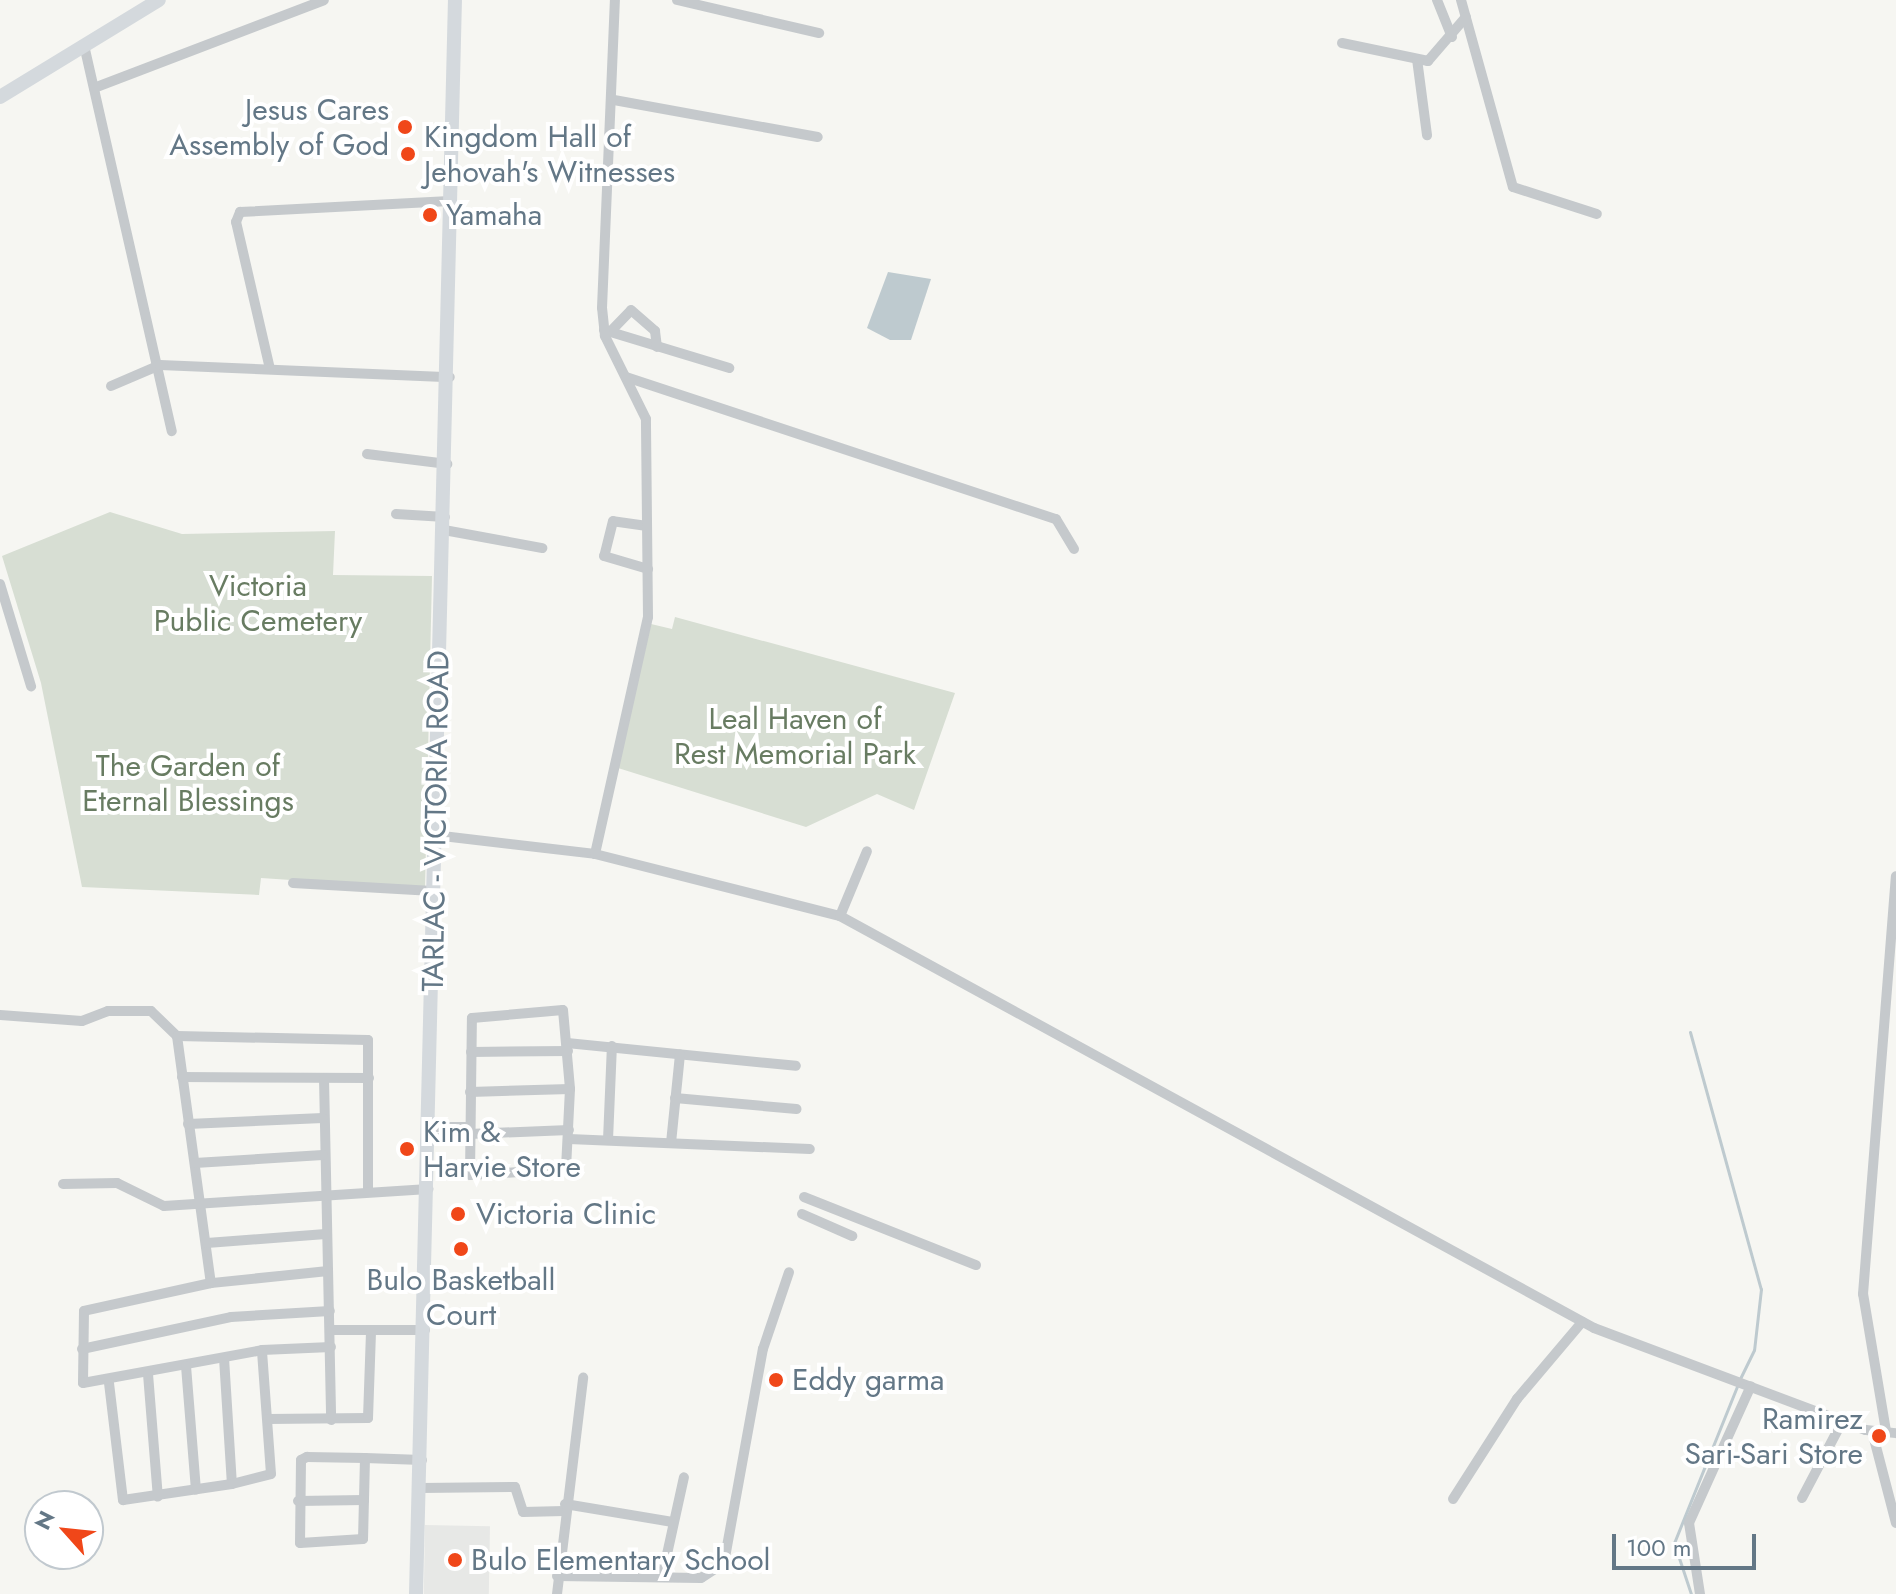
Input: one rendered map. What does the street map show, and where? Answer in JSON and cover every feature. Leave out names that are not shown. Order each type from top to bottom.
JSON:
[{"type":"main road","points":[[0,97],[159,0]]},
{"type":"main road","name":"TARLAC - VICTORIA ROAD","points":[[416,1594],[422,1460],[434,835],[450,377],[455,0]]},
{"type":"street","points":[[94,88],[324,0]]},
{"type":"street","points":[[595,854],[637,682],[648,569],[646,419],[607,331],[615,0]]},
{"type":"street","points":[[677,0],[819,33]]},
{"type":"street","points":[[1437,0],[1452,37]]},
{"type":"street","points":[[1461,0],[1513,187],[1597,214]]},
{"type":"street","points":[[1342,43],[1417,59],[1436,57],[1466,17]]},
{"type":"street","points":[[84,45],[160,365],[172,431]]},
{"type":"street","points":[[1417,59],[1427,135]]},
{"type":"street","points":[[614,100],[818,137]]},
{"type":"street","points":[[270,369],[236,222],[240,212],[450,201]]},
{"type":"street","points":[[607,331],[631,310],[655,331],[657,347]]},
{"type":"street","points":[[607,331],[729,368]]},
{"type":"street","points":[[111,386],[160,365],[450,377]]},
{"type":"street","points":[[626,377],[1040,513],[1067,529],[1074,549]]},
{"type":"street","points":[[367,454],[447,464]]},
{"type":"street","points":[[396,514],[542,548]]},
{"type":"street","points":[[647,526],[613,521],[604,556],[648,569]]},
{"type":"street","points":[[0,584],[31,686]]},
{"type":"street","points":[[434,835],[595,854],[840,916],[1582,1322],[1872,1431],[1891,1432],[1863,1294],[1896,876]]},
{"type":"street","points":[[840,916],[867,851]]},
{"type":"street","points":[[293,883],[433,891]]},
{"type":"street","points":[[563,1010],[568,1047],[569,1135],[561,1171],[475,1177],[467,1171],[471,1052],[476,1013],[563,1010]]},
{"type":"street","points":[[0,1015],[82,1021],[108,1011],[151,1011],[177,1036],[211,1283]]},
{"type":"street","points":[[177,1036],[368,1040],[368,1189]]},
{"type":"street","points":[[608,1140],[612,1046]]},
{"type":"street","points":[[471,1052],[612,1046],[796,1066]]},
{"type":"street","points":[[671,1143],[680,1054]]},
{"type":"street","points":[[182,1077],[369,1078]]},
{"type":"street","points":[[324,1078],[323,1155],[331,1330],[331,1420]]},
{"type":"street","points":[[470,1092],[570,1089]]},
{"type":"street","points":[[675,1098],[797,1109]]},
{"type":"street","points":[[188,1124],[323,1118]]},
{"type":"street","points":[[429,1132],[569,1135],[608,1140],[810,1149]]},
{"type":"street","points":[[195,1163],[323,1155]]},
{"type":"street","points":[[63,1184],[117,1183],[164,1206],[368,1189],[428,1189]]},
{"type":"street","points":[[804,1197],[976,1265]]},
{"type":"street","points":[[802,1214],[852,1236]]},
{"type":"street","points":[[207,1243],[326,1234]]},
{"type":"street","points":[[328,1271],[211,1283],[84,1311],[82,1349],[85,1387],[262,1350],[331,1347]]},
{"type":"street","points":[[557,1576],[706,1577],[725,1559],[763,1349],[789,1272]]},
{"type":"street","points":[[82,1349],[231,1317],[330,1311]]},
{"type":"street","points":[[1453,1499],[1517,1399],[1582,1322]]},
{"type":"street","points":[[331,1330],[425,1330]]},
{"type":"street","points":[[268,1419],[368,1418],[371,1330]]},
{"type":"street","points":[[109,1383],[120,1495],[128,1502],[232,1484],[271,1474],[262,1350]]},
{"type":"street","points":[[224,1358],[232,1484]]},
{"type":"street","points":[[186,1366],[196,1490]]},
{"type":"street","points":[[148,1374],[158,1497]]},
{"type":"street","points":[[557,1594],[564,1507],[583,1378]]},
{"type":"street","points":[[1700,1594],[1689,1523],[1751,1386]]},
{"type":"street","points":[[1802,1498],[1843,1420]]},
{"type":"street","points":[[1872,1431],[1896,1523]]},
{"type":"street","points":[[365,1458],[363,1539],[304,1545],[296,1539],[301,1460],[365,1458],[422,1460]]},
{"type":"street","points":[[662,1577],[684,1477]]},
{"type":"street","points":[[421,1488],[515,1487],[523,1512],[564,1507],[672,1522]]},
{"type":"street","points":[[298,1501],[364,1500]]},
{"type":"shaded area","points":[[888,272],[931,279],[911,340],[890,340],[867,328]]},
{"type":"shaded area","name":"Bulo Elementary School","points":[[425,1525],[490,1526],[489,1594],[424,1594]]},
{"type":"green space","name":"The Garden of Eternal Blessings","points":[[110,512],[182,534],[335,531],[333,575],[432,576],[425,889],[261,878],[259,895],[82,887],[41,683],[2,556]]},
{"type":"green space","name":"Leal Haven of Rest Memorial Park","points":[[675,617],[955,693],[914,810],[877,794],[806,827],[618,768],[651,624],[672,629]]},
{"type":"waterway","points":[[1690,1032],[1761,1289],[1754,1350],[1740,1379]]},
{"type":"waterway","points":[[1691,1594],[1674,1543],[1737,1386]]},
{"type":"place","name":"Jesus Cares Assembly of God","points":[[405,127]]},
{"type":"place","name":"Kingdom Hall of Jehovah's Witnesses","points":[[408,154]]},
{"type":"place","name":"Yamaha","points":[[430,215]]},
{"type":"place","name":"Kim & Harvie Store","points":[[407,1149]]},
{"type":"place","name":"Victoria Clinic","points":[[458,1214]]},
{"type":"place","name":"Bulo Basketball Court","points":[[461,1249]]},
{"type":"place","name":"Eddy garma","points":[[776,1380]]},
{"type":"place","name":"Ramirez Sari-Sari Store","points":[[1879,1436]]},
{"type":"place","name":"Bulo Elementary School","points":[[455,1560]]},
{"type":"park label","name":"Victoria Public Cemetery","points":[[258,603]]}]
